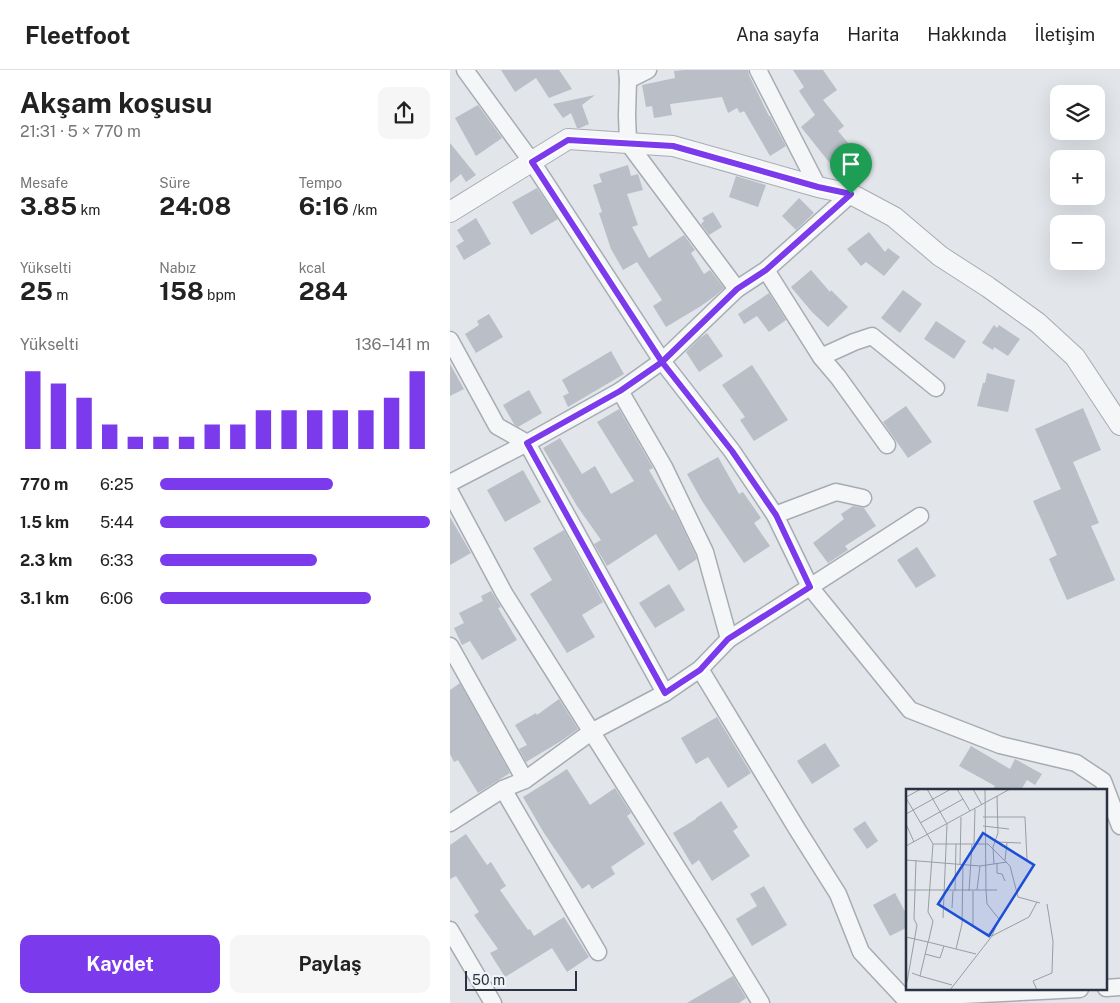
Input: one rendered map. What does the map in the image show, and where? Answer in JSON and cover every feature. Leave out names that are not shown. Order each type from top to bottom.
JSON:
[{"type":"street","points":[[464,70],[532,162],[662,362],[732,451],[776,515],[810,587],[910,710],[1000,745],[1076,763],[1103,781],[1106,789]]},
{"type":"street","points":[[648,70],[627,75],[628,143],[737,289]]},
{"type":"street","points":[[758,70],[818,187]]},
{"type":"street","points":[[450,212],[568,140],[673,146],[818,187],[851,194],[894,217],[940,256],[1038,323],[1075,357],[1120,425]]},
{"type":"street","points":[[450,483],[620,391],[662,362],[737,289],[766,270],[851,194]]},
{"type":"street","points":[[766,270],[822,357],[887,445]]},
{"type":"street","points":[[822,357],[872,336],[936,388]]},
{"type":"street","points":[[450,340],[497,426],[527,443],[665,693]]},
{"type":"street","points":[[620,391],[664,468],[705,552],[728,639]]},
{"type":"street","points":[[450,492],[504,593],[761,1003]]},
{"type":"street","points":[[776,515],[836,492],[863,498]]},
{"type":"street","points":[[450,823],[503,789],[525,780],[591,732],[665,693],[700,670],[728,639],[920,516]]},
{"type":"street","points":[[450,646],[525,780]]},
{"type":"street","points":[[700,670],[838,894],[861,952],[904,998],[1060,990]]},
{"type":"street","points":[[503,789],[598,952]]},
{"type":"street","points":[[1108,794],[1120,826]]},
{"type":"street","points":[[450,930],[493,1003]]},
{"type":"building","points":[[501,70],[559,70],[572,89],[549,98],[536,78],[515,92]]},
{"type":"building","points":[[748,70],[769,116],[786,146],[770,156],[744,111],[740,113],[737,108],[728,113],[722,97],[670,104],[672,115],[654,118],[652,106],[646,107],[642,85],[675,78],[674,71]]},
{"type":"building","points":[[793,70],[823,70],[837,90],[823,100],[844,126],[838,131],[854,150],[833,167],[801,127],[815,115],[799,91],[804,87]]},
{"type":"building","points":[[595,95],[582,105],[589,124],[580,128],[577,128],[571,113],[563,118],[553,104]]},
{"type":"building","points":[[478,105],[502,138],[476,156],[455,118]]},
{"type":"building","points":[[450,143],[476,175],[466,182],[461,174],[450,183]]},
{"type":"building","points":[[628,165],[631,176],[638,174],[643,190],[627,194],[638,225],[632,227],[649,258],[684,235],[695,250],[691,253],[704,274],[710,270],[724,288],[701,306],[666,327],[653,306],[662,300],[637,262],[623,270],[611,249],[599,213],[602,212],[593,185],[602,182],[599,174]]},
{"type":"building","points":[[736,176],[766,185],[758,207],[729,197]]},
{"type":"building","points":[[537,188],[558,219],[531,235],[512,202]]},
{"type":"building","points":[[799,198],[814,213],[796,230],[782,216]]},
{"type":"building","points":[[713,212],[722,227],[709,235],[701,224],[704,221],[702,218]]},
{"type":"building","points":[[476,218],[491,244],[464,260],[456,246],[464,241],[457,230]]},
{"type":"building","points":[[869,232],[885,252],[888,248],[900,257],[884,276],[866,262],[861,266],[847,249]]},
{"type":"building","points":[[811,270],[830,292],[831,290],[848,307],[828,327],[812,312],[791,287]]},
{"type":"building","points":[[903,290],[922,304],[900,333],[881,318]]},
{"type":"building","points":[[769,293],[786,320],[769,332],[757,316],[744,324],[738,314]]},
{"type":"building","points":[[489,314],[503,337],[476,353],[465,334],[479,325],[477,321]]},
{"type":"building","points":[[936,321],[966,341],[954,359],[924,339]]},
{"type":"building","points":[[994,325],[997,328],[999,325],[1020,339],[1008,356],[994,347],[993,350],[982,343]]},
{"type":"building","points":[[707,333],[723,356],[699,372],[686,352]]},
{"type":"building","points":[[611,351],[624,374],[568,407],[563,396],[569,393],[562,380]]},
{"type":"building","points":[[450,364],[464,389],[450,396]]},
{"type":"building","points":[[752,365],[788,420],[754,441],[740,420],[745,417],[722,385]]},
{"type":"building","points":[[987,373],[1015,380],[1008,412],[977,406]]},
{"type":"building","points":[[529,390],[542,413],[518,427],[514,424],[503,405]]},
{"type":"building","points":[[906,406],[932,442],[908,458],[883,422]]},
{"type":"building","points":[[1083,408],[1101,450],[1073,462],[1099,523],[1091,526],[1115,580],[1067,600],[1049,559],[1057,555],[1033,501],[1061,489],[1035,429]]},
{"type":"building","points":[[619,409],[653,468],[649,470],[672,510],[674,510],[696,556],[697,559],[679,571],[656,534],[607,566],[594,544],[601,540],[577,506],[543,448],[560,438],[582,474],[595,466],[611,494],[634,481],[597,422]]},
{"type":"building","points":[[718,457],[739,494],[743,492],[761,518],[754,523],[770,546],[744,563],[702,501],[687,474]]},
{"type":"building","points":[[523,470],[541,502],[505,522],[487,490]]},
{"type":"building","points":[[853,506],[864,508],[876,526],[845,546],[848,550],[828,563],[813,543],[844,519],[841,514]]},
{"type":"building","points":[[450,517],[471,553],[450,565]]},
{"type":"building","points":[[564,530],[603,602],[582,615],[595,637],[567,653],[530,594],[552,580],[533,548]]},
{"type":"building","points":[[917,547],[936,576],[916,588],[897,560]]},
{"type":"building","points":[[669,584],[685,610],[655,628],[639,603]]},
{"type":"building","points":[[491,591],[501,607],[498,608],[517,640],[482,660],[470,641],[462,645],[454,628],[464,623],[459,613],[483,601],[481,596]]},
{"type":"building","points":[[460,683],[510,773],[478,793],[458,760],[454,762],[450,754],[450,690]]},
{"type":"building","points":[[559,699],[578,729],[526,762],[519,749],[527,745],[515,725],[536,713],[537,715]]},
{"type":"building","points":[[717,717],[751,773],[728,788],[708,757],[696,764],[681,738]]},
{"type":"building","points":[[825,743],[840,766],[812,784],[797,761]]},
{"type":"building","points":[[971,746],[1010,769],[1015,759],[1042,774],[1035,785],[1027,780],[1022,789],[993,789],[995,786],[959,766]]},
{"type":"building","points":[[567,769],[590,805],[615,788],[631,813],[627,816],[645,844],[611,867],[615,874],[592,889],[589,884],[582,889],[544,833],[523,797]]},
{"type":"building","points":[[721,801],[738,827],[733,831],[750,856],[712,881],[699,860],[692,865],[673,833]]},
{"type":"building","points":[[865,821],[878,841],[867,849],[853,829]]},
{"type":"building","points":[[466,834],[487,865],[491,862],[506,886],[500,890],[534,936],[564,917],[589,957],[567,972],[552,948],[505,977],[490,953],[498,949],[474,915],[479,912],[456,876],[450,879],[450,845]]},
{"type":"building","points":[[764,886],[787,925],[752,946],[736,919],[757,906],[750,894]]},
{"type":"building","points":[[895,893],[906,913],[906,928],[890,936],[873,905]]},
{"type":"building","points":[[733,976],[746,998],[739,1003],[687,1003]]},
{"type":"route","points":[[851,194],[766,270],[737,289],[662,362],[620,391],[527,443],[665,693],[700,670],[728,639],[810,587],[776,515],[732,451],[662,362],[532,162],[568,140],[673,146],[818,187],[851,194]]}]
